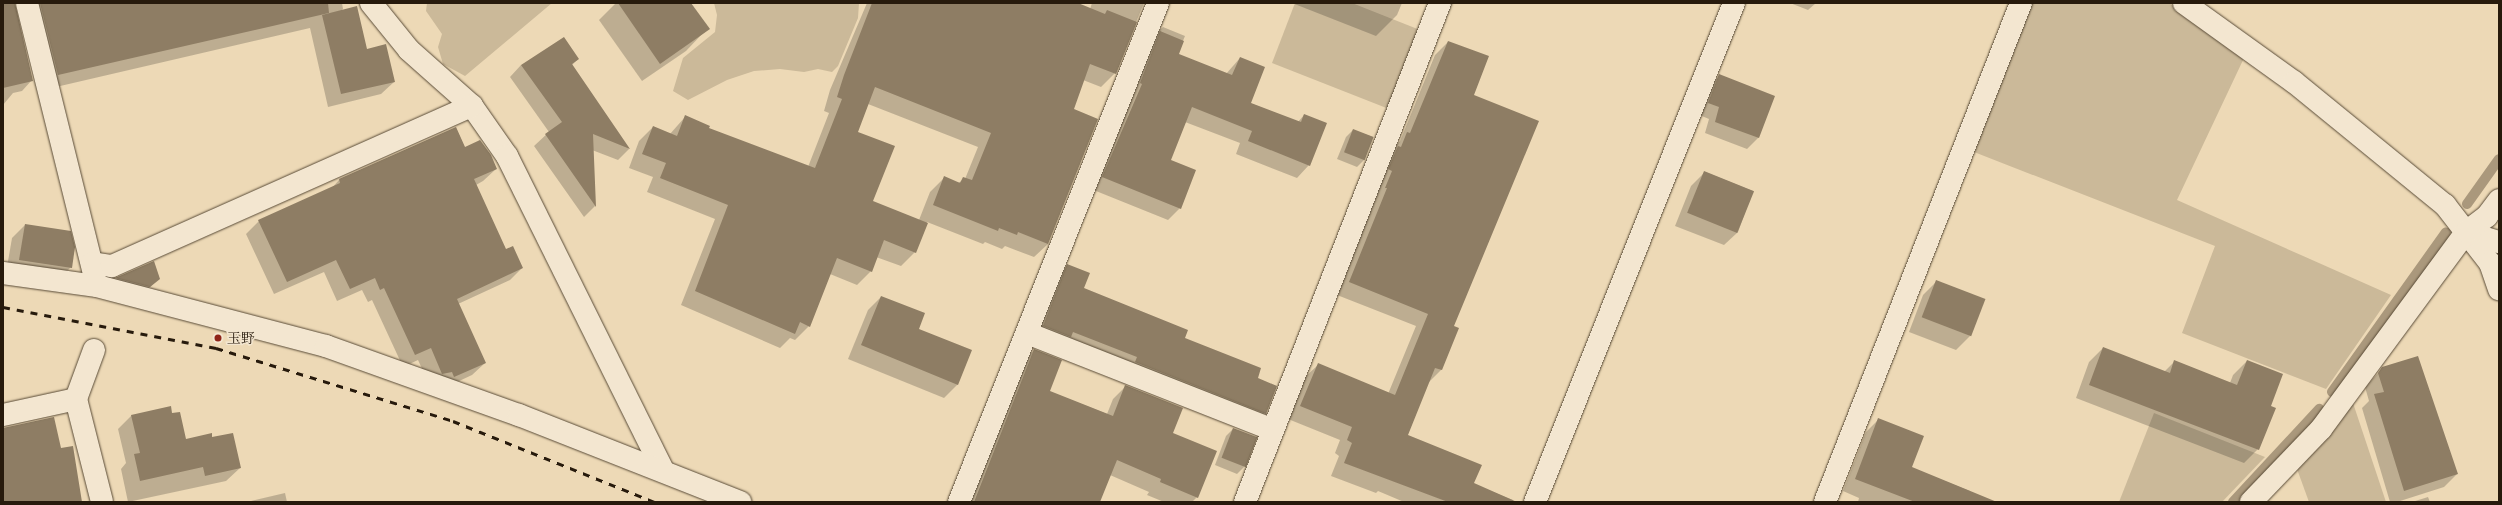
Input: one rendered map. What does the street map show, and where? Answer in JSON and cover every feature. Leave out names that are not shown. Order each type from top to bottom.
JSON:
[{"type":"street","points":[[26,3],[97,286]]},
{"type":"street","points":[[371,3],[409,50],[472,106],[514,170],[663,470]]},
{"type":"street","points":[[959,502],[1158,3]]},
{"type":"street","points":[[1245,502],[1440,3]]},
{"type":"street","points":[[1535,502],[1734,3]]},
{"type":"street","points":[[1825,502],[2021,3]]},
{"type":"street","points":[[2184,3],[2294,82],[2445,205],[2490,262],[2499,290]]},
{"type":"street","points":[[92,263],[112,266],[472,106]]},
{"type":"street","points":[[2251,502],[2321,428],[2466,232],[2487,216],[2499,200]]},
{"type":"street","points":[[2466,232],[2499,242]]},
{"type":"street","points":[[3,273],[97,286],[326,346],[663,470],[740,502]]},
{"type":"street","points":[[1027,332],[1273,430]]},
{"type":"street","points":[[94,350],[76,399],[102,502]]},
{"type":"street","points":[[3,416],[76,399]]},
{"type":"shaded area","points":[[427,3],[552,3],[465,76],[443,64],[438,47],[442,34],[426,11]]},
{"type":"shaded area","points":[[714,3],[859,3],[858,18],[838,66],[832,72],[818,69],[804,72],[780,69],[754,71],[727,80],[688,100],[673,91],[683,58],[715,32],[717,15]]},
{"type":"shaded area","points":[[1295,3],[1352,3],[1420,30],[1389,109],[1272,63]]},
{"type":"shaded area","points":[[2032,3],[2169,3],[2244,58],[2177,200],[2391,295],[2326,389],[2182,333],[2215,246],[1974,152]]},
{"type":"shaded area","points":[[2352,400],[2386,502],[2309,502],[2297,469]]},
{"type":"shaded area","points":[[2154,413],[2265,457],[2222,502],[2119,502]]},
{"type":"building","points":[[3,3],[15,3],[33,81],[3,88]]},
{"type":"building","points":[[40,3],[328,3],[329,13],[58,75]]},
{"type":"building","points":[[618,3],[691,3],[710,29],[660,64]]},
{"type":"building","points":[[872,3],[1078,3],[1105,14],[1107,10],[1137,22],[1116,74],[1090,64],[1074,109],[1098,119],[1048,244],[1018,232],[1017,235],[999,228],[998,231],[933,205],[944,176],[960,183],[963,177],[972,180],[991,133],[875,87],[858,132],[895,146],[873,201],[928,223],[916,253],[884,240],[872,272],[837,258],[810,327],[800,322],[795,334],[695,291],[728,205],[660,178],[666,163],[642,154],[653,126],[677,136],[685,115],[710,126],[709,128],[815,168],[842,99],[837,97]]},
{"type":"building","points":[[357,6],[367,49],[386,44],[395,82],[341,94],[322,15]]},
{"type":"building","points":[[1160,31],[1184,41],[1179,54],[1232,75],[1240,57],[1265,67],[1251,103],[1301,122],[1304,114],[1327,123],[1310,166],[1248,141],[1252,131],[1192,107],[1171,160],[1196,170],[1181,209],[1102,177],[1142,84],[1140,83]]},
{"type":"building","points":[[564,37],[579,59],[572,64],[630,149],[593,134],[596,207],[545,134],[562,122],[521,65]]},
{"type":"building","points":[[1448,41],[1489,56],[1474,95],[1539,121],[1454,326],[1459,328],[1442,370],[1435,368],[1408,435],[1482,465],[1474,483],[1517,502],[1448,502],[1344,463],[1352,443],[1347,440],[1352,427],[1300,406],[1318,363],[1395,395],[1428,314],[1349,282],[1387,188],[1385,188],[1392,171],[1388,169],[1398,146],[1401,147],[1407,132],[1410,133]]},
{"type":"building","points":[[1719,74],[1775,96],[1759,138],[1715,122],[1719,107],[1708,103]]},
{"type":"building","points":[[456,127],[465,147],[480,140],[491,155],[497,169],[474,179],[506,249],[513,246],[523,268],[457,299],[486,363],[454,377],[452,372],[442,374],[431,348],[415,355],[384,288],[380,290],[375,278],[350,289],[336,260],[287,282],[258,220],[340,183],[339,179]]},
{"type":"building","points":[[1353,129],[1374,137],[1365,160],[1344,152]]},
{"type":"building","points":[[1704,171],[1754,191],[1737,233],[1687,213]]},
{"type":"building","points":[[25,224],[71,231],[75,247],[72,268],[19,260]]},
{"type":"building","points":[[154,261],[160,279],[150,287],[115,278]]},
{"type":"building","points":[[1067,264],[1090,273],[1084,288],[1188,330],[1185,338],[1261,368],[1258,378],[1277,386],[1266,414],[1135,362],[1137,357],[1073,332],[1071,337],[1043,326]]},
{"type":"building","points":[[1936,280],[1985,299],[1971,336],[1922,317]]},
{"type":"building","points":[[881,296],[925,313],[919,329],[972,350],[958,385],[861,345]]},
{"type":"building","points":[[2103,347],[2170,373],[2174,360],[2237,385],[2247,360],[2283,374],[2271,406],[2276,408],[2259,450],[2089,385]]},
{"type":"building","points":[[1034,349],[1062,360],[1050,391],[1113,416],[1125,385],[1183,408],[1173,433],[1217,451],[1198,498],[1160,482],[1161,479],[1117,460],[1100,502],[974,502]]},
{"type":"building","points":[[2418,356],[2458,474],[2404,491],[2374,394],[2384,392],[2378,373],[2382,367]]},
{"type":"building","points":[[171,406],[172,413],[180,412],[186,439],[212,433],[212,437],[233,433],[241,468],[205,476],[203,467],[140,481],[134,454],[140,453],[131,415]]},
{"type":"building","points":[[54,417],[61,448],[73,446],[82,502],[3,502],[3,428]]},
{"type":"building","points":[[1878,418],[1924,436],[1912,467],[1997,502],[1915,502],[1855,479]]},
{"type":"building","points":[[1233,428],[1257,437],[1246,467],[1222,458]]},
{"type":"waterway","points":[[2467,204],[2499,159]]},
{"type":"waterway","points":[[2332,392],[2446,232]]},
{"type":"waterway","points":[[2233,502],[2319,409]]},
{"type":"railway","points":[[3,307],[216,348],[453,421],[654,502]]},
{"type":"place","name":"玉野","points":[[218,338]]}]
